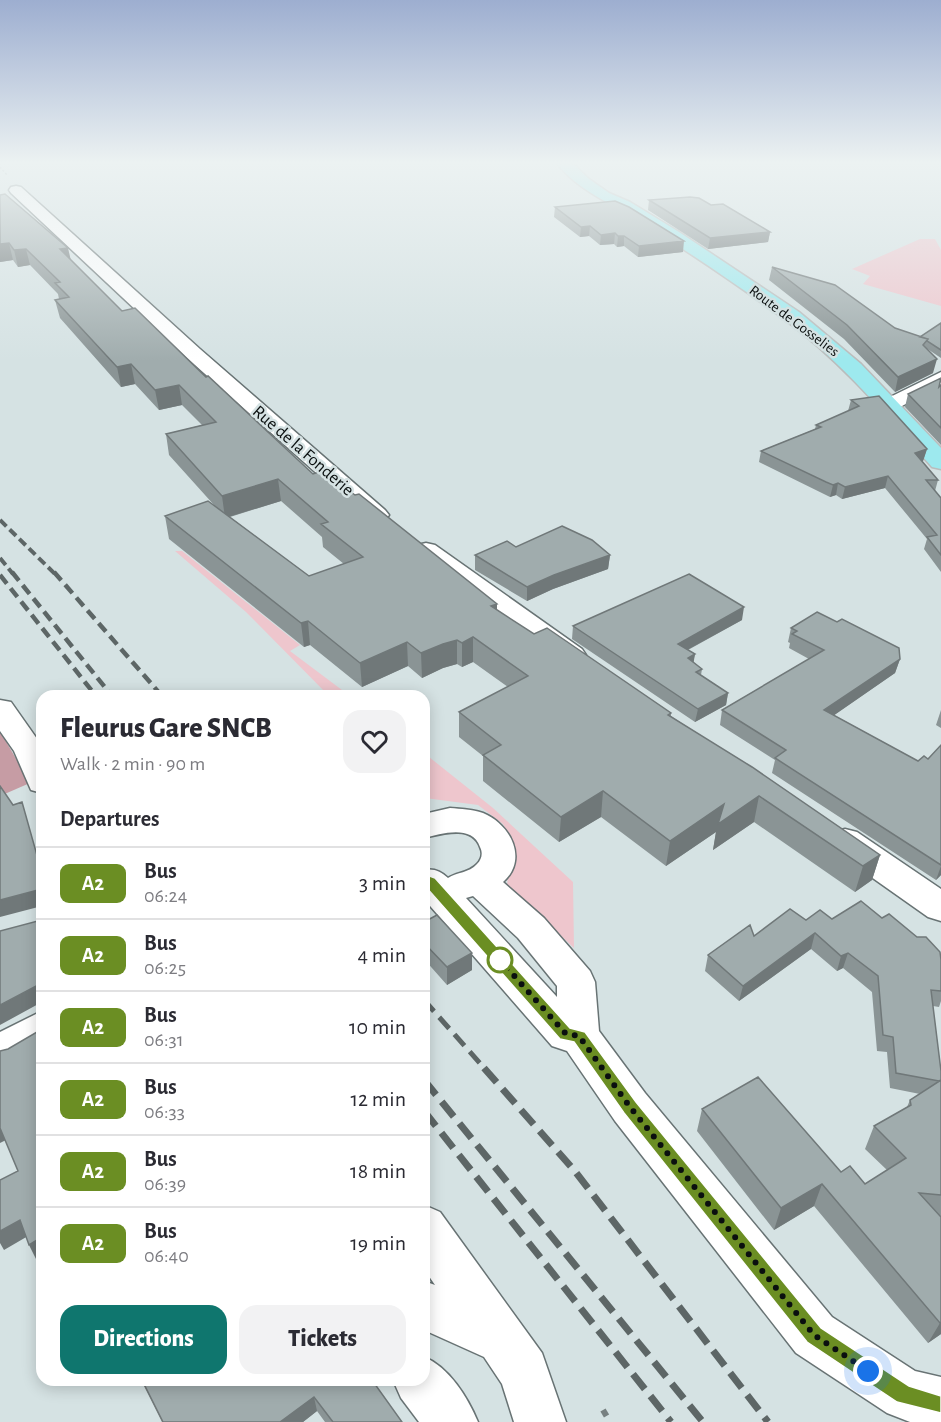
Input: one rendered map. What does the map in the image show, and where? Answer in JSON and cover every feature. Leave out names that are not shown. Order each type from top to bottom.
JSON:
[{"type":"main road","name":"Route de Gosselies","points":[[660,228],[792,316],[854,368],[941,462]]},
{"type":"street","name":"Rue de la Fonderie","points":[[58,228],[193,353],[367,507],[592,669]]},
{"type":"street","points":[[889,405],[941,378]]},
{"type":"street","points":[[0,709],[29,750],[36,767]]},
{"type":"street","points":[[430,824],[459,819],[480,824],[498,841],[500,852],[494,868],[479,881],[465,886],[449,887],[430,882]]},
{"type":"street","points":[[825,828],[941,907]]},
{"type":"street","points":[[479,881],[531,928],[576,982],[579,1036],[630,1107],[814,1335],[905,1395],[941,1403]]},
{"type":"street","points":[[430,884],[566,1034],[579,1036]]},
{"type":"street","points":[[0,1052],[36,1031]]},
{"type":"street","points":[[432,1260],[503,1340],[524,1371],[540,1422]]},
{"type":"street","points":[[424,1386],[452,1422]]},
{"type":"path","points":[[603,1410],[610,1422]]},
{"type":"shaded area","points":[[920,239],[935,239],[941,250],[941,306],[863,284],[870,276],[852,269]]},
{"type":"shaded area","points":[[175,551],[182,551],[300,645],[290,651],[342,690],[323,690],[246,612]]},
{"type":"shaded area","points":[[0,731],[30,783],[0,796]]},
{"type":"shaded area","points":[[430,758],[493,808],[573,882],[574,948],[507,885],[512,840],[503,824],[478,805],[430,799]]},
{"type":"building","points":[[0,228],[45,228],[68,248],[60,249],[122,311],[135,308],[206,377],[208,376],[313,474],[322,471],[355,495],[359,494],[497,604],[491,606],[534,634],[547,628],[671,713],[668,715],[752,767],[880,855],[863,866],[759,796],[718,824],[724,804],[670,841],[603,791],[561,817],[483,755],[501,745],[459,712],[528,676],[473,637],[462,643],[457,640],[421,653],[407,642],[360,663],[308,621],[301,623],[165,516],[208,501],[309,576],[363,557],[321,524],[328,522],[278,479],[222,496],[166,434],[216,422],[179,385],[155,390],[131,364],[117,367],[55,300],[69,297],[55,283],[60,282],[26,249],[14,250],[9,243],[0,244]]},
{"type":"building","points":[[593,228],[664,228],[684,241],[639,246],[615,233],[601,235]]},
{"type":"building","points":[[695,228],[764,228],[770,232],[710,238]]},
{"type":"building","points":[[772,267],[835,285],[895,328],[928,339],[923,345],[937,359],[898,377],[847,325]]},
{"type":"building","points":[[941,323],[941,350],[927,341],[928,339],[920,337]]},
{"type":"building","points":[[941,378],[939,387],[941,385],[941,428],[908,394]]},
{"type":"building","points":[[879,396],[927,449],[915,453],[938,480],[926,480],[941,498],[941,555],[927,537],[937,535],[888,476],[845,487],[838,483],[833,485],[761,451],[821,427],[816,425],[859,406],[851,400]]},
{"type":"building","points":[[562,526],[592,540],[610,555],[527,587],[475,555],[507,541],[516,547]]},
{"type":"building","points":[[689,574],[744,607],[678,644],[695,654],[688,658],[702,669],[696,672],[728,693],[698,709],[573,626]]},
{"type":"building","points":[[817,612],[837,622],[842,619],[899,648],[900,659],[824,710],[918,761],[924,756],[928,759],[941,745],[941,865],[775,758],[786,750],[722,710],[824,650],[792,634],[797,631],[791,628]]},
{"type":"building","points":[[0,786],[13,805],[22,802],[36,852],[36,891],[0,900]]},
{"type":"building","points":[[861,901],[882,918],[889,914],[917,937],[926,937],[940,952],[941,991],[931,990],[941,1071],[939,1081],[896,1073],[893,1037],[883,1035],[878,976],[848,953],[841,956],[815,933],[743,986],[708,955],[750,925],[754,936],[790,909],[806,920],[820,910],[832,919]]},
{"type":"building","points":[[437,915],[472,953],[447,967],[430,949],[430,919]]},
{"type":"building","points":[[36,922],[36,986],[0,1005],[0,931]]},
{"type":"building","points":[[36,1033],[36,1241],[29,1245],[20,1220],[0,1231],[0,1180],[18,1171],[0,1128],[0,1051],[8,1049]]},
{"type":"building","points":[[758,1077],[841,1172],[850,1166],[865,1184],[906,1158],[874,1126],[911,1105],[910,1100],[941,1080],[941,1195],[919,1193],[941,1217],[940,1323],[822,1184],[781,1208],[702,1109]]},
{"type":"building","points":[[145,1386],[376,1386],[402,1422],[333,1422],[314,1397],[280,1422],[163,1422]]},
{"type":"railway","points":[[0,520],[55,574]]},
{"type":"railway","points":[[0,558],[13,574]]},
{"type":"railway","points":[[12,572],[107,690]]},
{"type":"railway","points":[[54,572],[157,690]]},
{"type":"railway","points":[[0,575],[91,690]]},
{"type":"railway","points":[[430,1007],[485,1069]]},
{"type":"railway","points":[[484,1068],[574,1170],[768,1422]]},
{"type":"railway","points":[[430,1087],[703,1422]]},
{"type":"railway","points":[[430,1119],[671,1422]]},
{"type":"bus line","name":"A2","points":[[430,882],[566,1034],[579,1036],[630,1107],[814,1335],[905,1395],[941,1403]]},
{"type":"route","points":[[500,960],[566,1034],[579,1036],[630,1107],[814,1335],[868,1371]]}]
